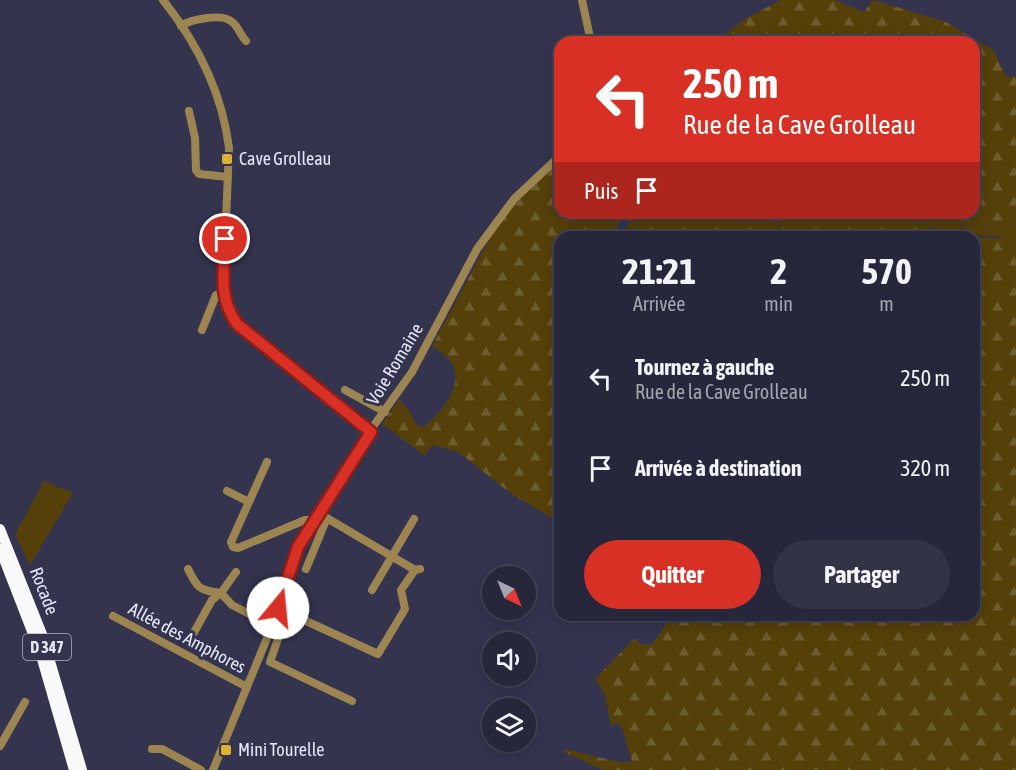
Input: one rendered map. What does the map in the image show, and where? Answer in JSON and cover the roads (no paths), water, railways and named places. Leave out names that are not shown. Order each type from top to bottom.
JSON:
[{"type":"highway","name":"Rocade","points":[[0,529],[48,650],[82,770]]},
{"type":"highway","name":"D 347","points":[[0,549],[40,652],[74,770]]},
{"type":"street","points":[[163,0],[210,74],[222,106],[229,148],[223,293],[230,313],[237,324],[371,432]]},
{"type":"street","points":[[582,0],[590,36]]},
{"type":"street","points":[[181,26],[189,21],[226,18],[234,22],[246,41]]},
{"type":"street","points":[[189,111],[195,138],[196,170],[199,174],[228,177]]},
{"type":"street","name":"Voie Romaine","points":[[213,770],[271,627],[298,547],[321,517],[371,432],[416,364],[483,240],[514,199],[554,162]]},
{"type":"street","points":[[202,330],[216,295],[223,293]]},
{"type":"street","points":[[345,390],[385,412]]},
{"type":"street","points":[[267,462],[231,542],[233,547],[238,548],[304,520],[321,517],[417,570],[401,590],[405,609],[378,654],[289,614],[270,662],[351,701]]},
{"type":"street","points":[[226,491],[249,502]]},
{"type":"street","points":[[306,569],[321,517]]},
{"type":"street","points":[[372,590],[414,519]]},
{"type":"street","points":[[188,569],[197,587],[204,591],[221,593],[232,605],[271,627],[281,630]]},
{"type":"street","points":[[192,636],[212,600],[221,593],[236,572]]},
{"type":"street","name":"Allée des Amphores","points":[[113,616],[247,687]]},
{"type":"street","points":[[0,746],[25,702]]},
{"type":"street","points":[[152,749],[162,749],[201,770]]},
{"type":"place","name":"Cave Grolleau","points":[[227,159]]},
{"type":"place","name":"Mini Tourelle","points":[[226,750]]}]
